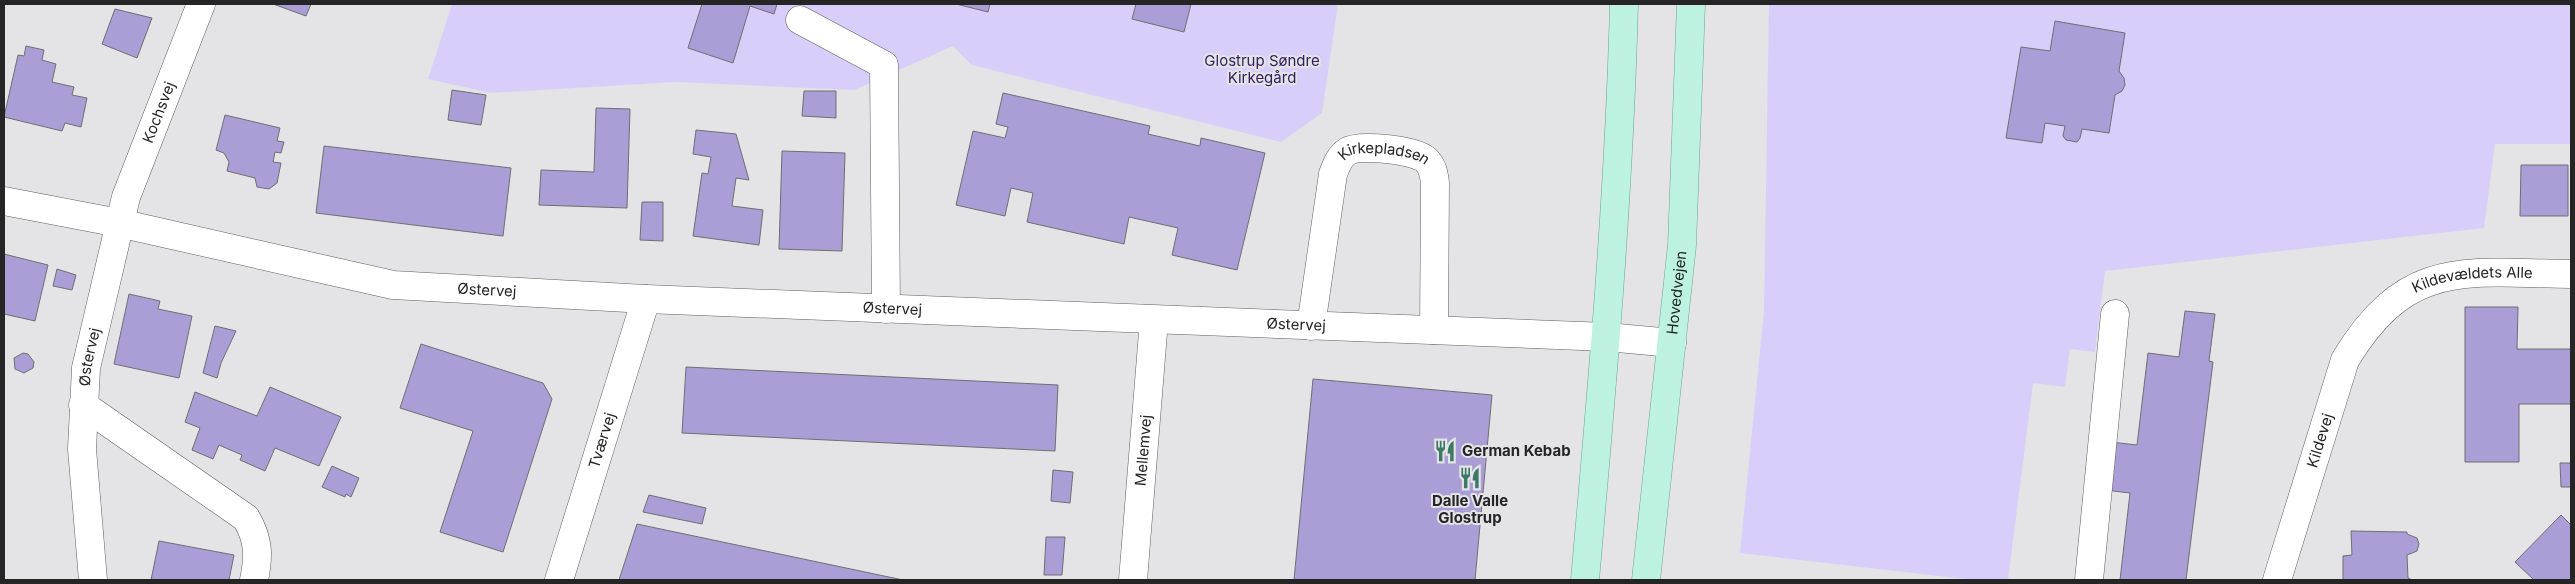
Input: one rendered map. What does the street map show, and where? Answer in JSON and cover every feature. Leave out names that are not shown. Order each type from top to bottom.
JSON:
[{"type":"main road","points":[[1585,580],[1607,337],[1620,136],[1624,4]]},
{"type":"main road","name":"Hovedvejen","points":[[1646,580],[1684,221],[1692,4]]},
{"type":"street","name":"Kochsvej","points":[[119,223],[126,197],[201,4]]},
{"type":"street","points":[[800,20],[884,65],[886,309]]},
{"type":"street","name":"Kirkepladsen","points":[[1311,326],[1333,174],[1338,160],[1349,150],[1363,146],[1417,155],[1427,159],[1433,171],[1436,183],[1434,330]]},
{"type":"street","name":"Østervej","points":[[4,201],[119,223],[393,285],[646,299],[1607,337],[1672,342]]},
{"type":"street","name":"Østervej","points":[[93,580],[82,449],[83,405],[86,368],[119,223]]},
{"type":"street","name":"Kildevældets Alle","points":[[2382,309],[2413,288],[2442,276],[2469,273],[2571,274]]},
{"type":"street","name":"Tværvej","points":[[559,580],[646,299]]},
{"type":"street","name":"Kildevej","points":[[2277,580],[2345,360],[2362,332],[2382,309]]},
{"type":"street","points":[[2089,580],[2116,314]]},
{"type":"street","name":"Mellemvej","points":[[1132,580],[1154,320]]},
{"type":"street","name":"Østervej","points":[[83,405],[246,518],[258,543],[254,580]]},
{"type":"green space","name":"Glostrup Søndre Kirkegård","points":[[452,4],[1338,4],[1322,113],[1281,142],[972,65],[953,46],[854,90],[675,82],[491,93],[428,79]]},
{"type":"green space","points":[[1769,4],[2571,4],[2571,144],[2495,144],[2484,228],[2105,271],[2095,352],[2070,349],[2065,387],[2033,383],[2008,580],[1974,580],[1740,553],[1764,311]]},
{"type":"building","points":[[273,4],[311,4],[306,16]]},
{"type":"building","points":[[702,4],[777,4],[774,14],[750,6],[733,63],[688,48]]},
{"type":"building","points":[[956,4],[990,4],[988,12]]},
{"type":"building","points":[[1136,4],[1191,4],[1184,32],[1132,19]]},
{"type":"building","points":[[115,9],[152,18],[137,58],[102,44]]},
{"type":"building","points":[[2055,21],[2125,33],[2119,71],[2124,78],[2125,85],[2122,91],[2115,95],[2109,133],[2082,129],[2077,142],[2066,140],[2063,136],[2065,126],[2045,123],[2042,143],[2006,138],[2021,47],[2050,51]]},
{"type":"building","points":[[26,46],[44,50],[42,60],[56,64],[52,82],[74,87],[72,95],[87,98],[81,127],[65,123],[62,131],[4,117],[18,55],[24,56]]},
{"type":"building","points":[[452,90],[486,95],[481,125],[448,120]]},
{"type":"building","points":[[804,91],[836,91],[836,118],[802,116]]},
{"type":"building","points":[[1003,93],[1150,126],[1148,134],[1200,146],[1201,138],[1265,153],[1237,270],[1172,255],[1178,228],[1129,217],[1124,244],[1027,222],[1033,193],[1011,188],[1005,216],[956,205],[973,131],[1005,138],[1008,127],[996,124]]},
{"type":"building","points":[[596,108],[630,109],[627,208],[539,205],[541,170],[594,172]]},
{"type":"building","points":[[225,115],[280,128],[277,141],[284,142],[281,153],[275,152],[273,162],[281,163],[277,183],[269,189],[257,187],[255,178],[227,171],[229,162],[224,153],[216,150]]},
{"type":"building","points":[[696,130],[736,134],[749,180],[736,178],[732,206],[763,210],[759,245],[693,236],[702,173],[708,174],[711,157],[693,154]]},
{"type":"building","points":[[324,146],[511,168],[503,236],[316,213]]},
{"type":"building","points":[[782,151],[845,153],[842,251],[779,249]]},
{"type":"building","points":[[2521,165],[2568,165],[2568,216],[2520,216]]},
{"type":"building","points":[[642,202],[663,202],[663,241],[640,240]]},
{"type":"building","points":[[4,254],[48,265],[35,321],[4,314]]},
{"type":"building","points":[[57,269],[76,275],[72,290],[53,286]]},
{"type":"building","points":[[129,294],[160,301],[158,309],[192,316],[179,378],[114,364]]},
{"type":"building","points":[[2465,307],[2518,307],[2517,349],[2571,349],[2571,404],[2519,404],[2519,462],[2465,462]]},
{"type":"building","points":[[2185,311],[2215,314],[2209,361],[2213,362],[2186,580],[2120,580],[2130,493],[2105,490],[2111,442],[2137,445],[2148,353],[2179,357]]},
{"type":"building","points":[[215,326],[236,331],[221,363],[217,378],[203,373]]},
{"type":"building","points":[[421,344],[543,383],[552,399],[503,552],[440,532],[473,431],[400,408]]},
{"type":"building","points":[[23,353],[28,354],[34,362],[33,368],[24,373],[15,369],[14,358]]},
{"type":"building","points":[[686,367],[1058,385],[1055,451],[682,433]]},
{"type":"building","points":[[1313,379],[1492,395],[1475,580],[1294,580]]},
{"type":"building","points":[[270,387],[341,417],[319,466],[275,448],[265,471],[240,460],[242,455],[219,445],[213,459],[192,450],[200,428],[185,422],[195,392],[257,416]]},
{"type":"building","points":[[2560,463],[2571,463],[2571,487],[2561,487]]},
{"type":"building","points":[[332,466],[359,478],[351,497],[346,494],[345,497],[322,487]]},
{"type":"building","points":[[1053,470],[1073,472],[1070,503],[1051,501]]},
{"type":"building","points":[[649,495],[706,508],[702,524],[643,512]]},
{"type":"building","points":[[2561,515],[2571,525],[2571,580],[2534,580],[2515,562]]},
{"type":"building","points":[[637,524],[903,580],[619,580]]},
{"type":"building","points":[[2351,531],[2407,532],[2407,534],[2417,538],[2419,544],[2417,551],[2407,555],[2408,578],[2412,580],[2343,580],[2343,556],[2352,555]]},
{"type":"building","points":[[1046,537],[1065,537],[1062,575],[1044,575]]},
{"type":"building","points":[[159,541],[234,555],[229,580],[151,580]]},
{"type":"place","name":"German Kebab","points":[[1445,451]]},
{"type":"place","name":"Dalle Valle Glostrup","points":[[1470,478]]}]
